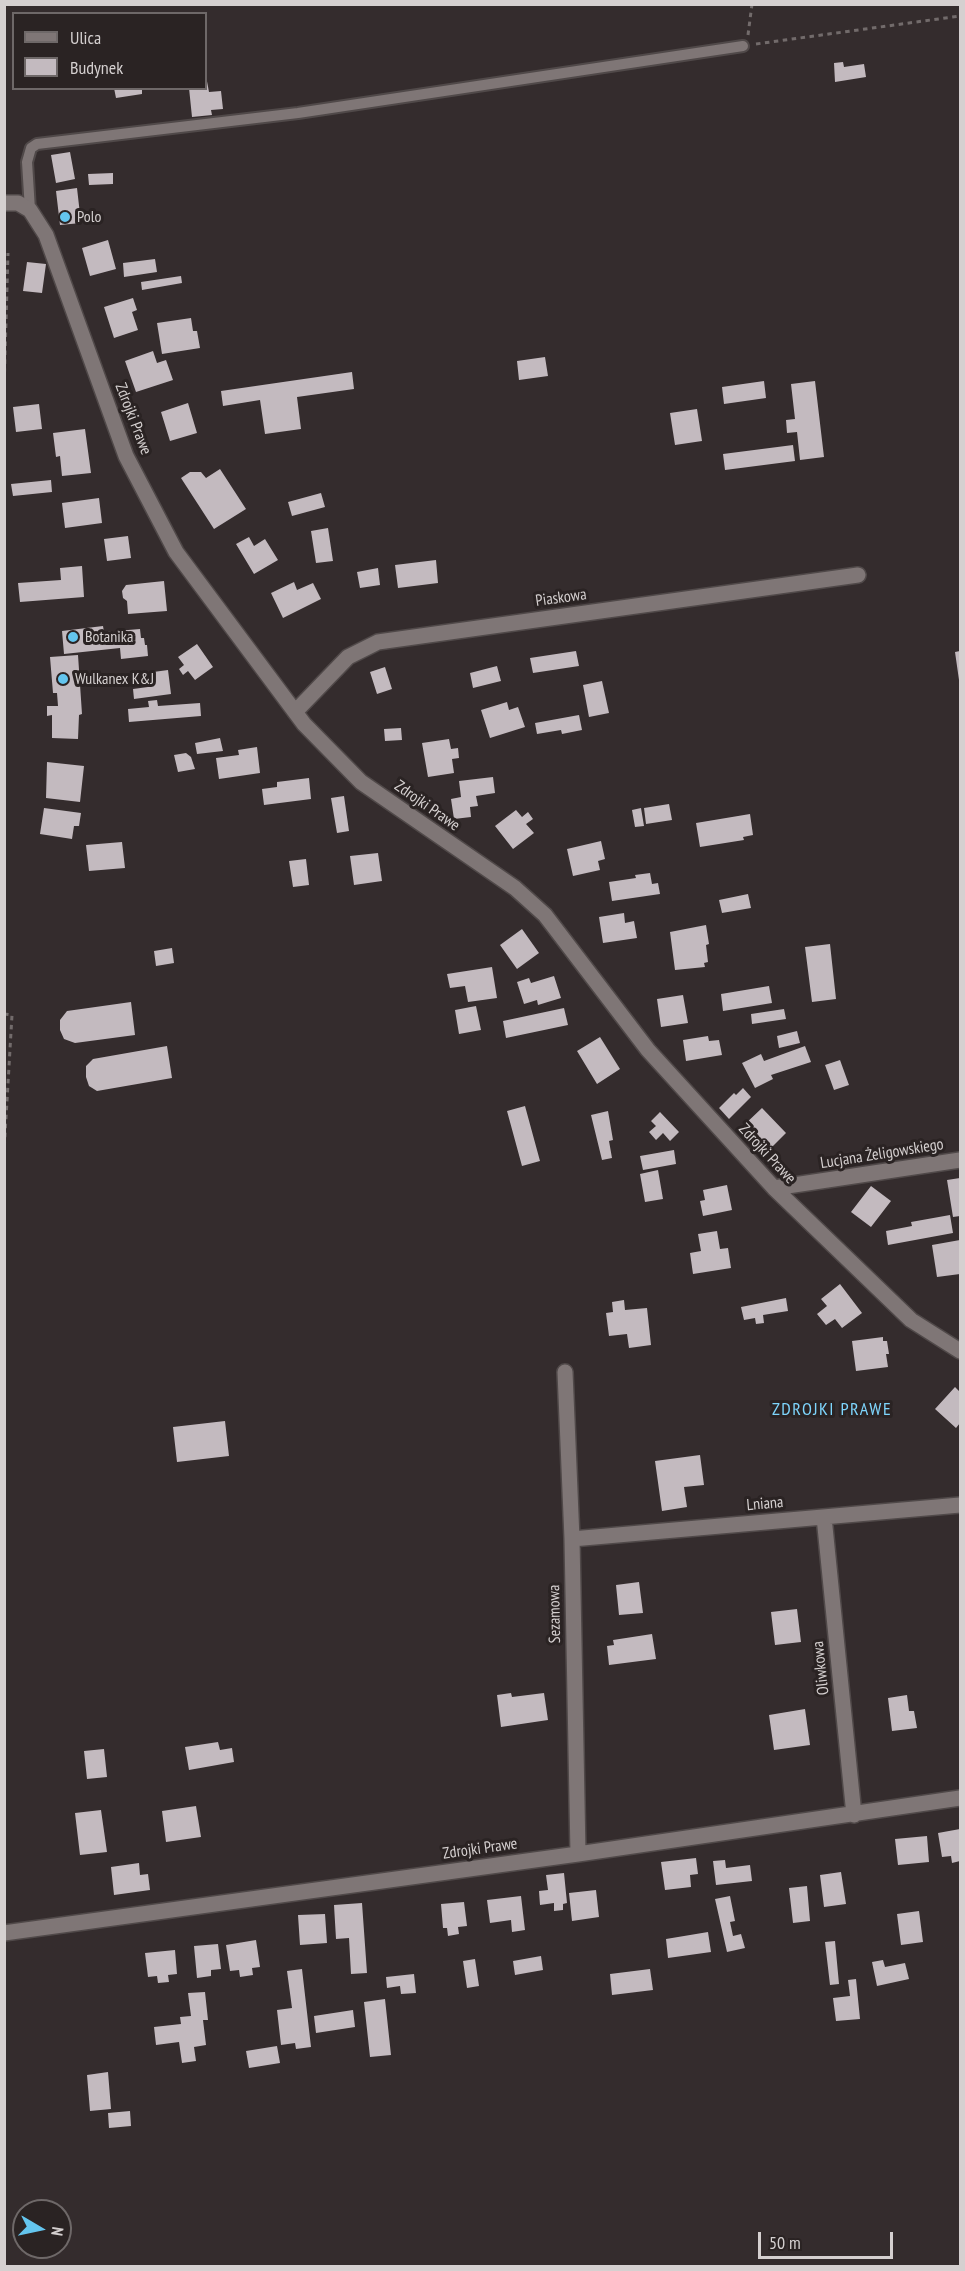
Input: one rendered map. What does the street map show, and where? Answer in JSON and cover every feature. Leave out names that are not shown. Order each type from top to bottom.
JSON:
[{"type":"street","points":[[4,203],[18,203],[30,210]]},
{"type":"street","name":"Zdrojki Prawe","points":[[30,210],[46,235],[126,456],[148,500],[176,552],[295,712],[361,782],[515,888],[545,915],[648,1050],[774,1188],[911,1320],[960,1351]]},
{"type":"street","name":"Piaskowa","points":[[295,712],[348,657],[378,642],[858,575]]},
{"type":"street","name":"Lucjana Żeligowskiego","points":[[774,1188],[960,1160]]},
{"type":"street","name":"Sezamowa","points":[[565,1372],[572,1539],[578,1854]]},
{"type":"street","name":"Lniana","points":[[572,1539],[960,1506]]},
{"type":"street","name":"Oliwkowa","points":[[824,1517],[854,1815]]},
{"type":"street","name":"Zdrojki Prawe","points":[[4,1933],[578,1854],[960,1798]]},
{"type":"lane","points":[[30,210],[27,162],[31,148],[37,144],[298,113],[743,46]]},
{"type":"path","points":[[752,4],[749,31],[743,46],[960,16]]},
{"type":"path","points":[[4,391],[8,253]]},
{"type":"path","points":[[4,1014],[12,1015],[4,1152]]},
{"type":"building","points":[[843,62],[844,67],[864,64],[866,77],[835,82],[834,63]]},
{"type":"building","points":[[207,81],[209,92],[221,91],[223,109],[211,110],[212,115],[192,117],[189,90],[207,90]]},
{"type":"building","points":[[114,90],[142,90],[142,94],[116,98]]},
{"type":"building","points":[[70,152],[75,179],[56,183],[51,155]]},
{"type":"building","points":[[113,173],[113,184],[89,185],[88,174]]},
{"type":"building","points":[[77,188],[81,223],[60,225],[56,191]]},
{"type":"building","points":[[108,240],[116,269],[90,276],[82,248]]},
{"type":"building","points":[[155,259],[157,272],[124,277],[123,263]]},
{"type":"building","points":[[27,262],[46,264],[42,293],[23,291]]},
{"type":"building","points":[[181,276],[182,283],[142,290],[141,282]]},
{"type":"building","points":[[133,298],[137,310],[132,312],[138,330],[114,338],[104,307]]},
{"type":"building","points":[[191,318],[193,331],[197,331],[200,348],[162,354],[157,323]]},
{"type":"building","points":[[153,351],[157,363],[166,360],[173,380],[136,392],[125,361]]},
{"type":"building","points":[[545,357],[548,376],[519,380],[517,361]]},
{"type":"building","points":[[352,372],[354,389],[297,397],[301,429],[265,434],[260,400],[223,406],[221,391]]},
{"type":"building","points":[[764,381],[766,398],[724,404],[722,387]]},
{"type":"building","points":[[815,381],[824,457],[800,460],[797,432],[787,433],[786,420],[795,419],[791,384]]},
{"type":"building","points":[[188,403],[197,433],[170,441],[161,412]]},
{"type":"building","points":[[39,404],[42,429],[16,432],[13,407]]},
{"type":"building","points":[[697,409],[702,441],[675,445],[670,413]]},
{"type":"building","points":[[85,429],[91,473],[62,476],[60,456],[56,457],[53,433]]},
{"type":"building","points":[[793,445],[795,461],[725,470],[723,454]]},
{"type":"building","points":[[220,469],[246,509],[214,529],[181,478],[190,472],[201,472],[206,478]]},
{"type":"building","points":[[51,480],[52,492],[13,496],[11,484]]},
{"type":"building","points":[[321,493],[325,507],[292,516],[288,502]]},
{"type":"building","points":[[99,498],[102,523],[65,528],[62,503]]},
{"type":"building","points":[[328,528],[333,561],[316,563],[311,531]]},
{"type":"building","points":[[128,536],[131,558],[107,561],[104,539]]},
{"type":"building","points":[[249,537],[254,546],[265,539],[278,560],[254,574],[236,544]]},
{"type":"building","points":[[436,560],[438,583],[398,588],[395,565]]},
{"type":"building","points":[[82,566],[84,597],[20,602],[18,583],[61,580],[60,568]]},
{"type":"building","points":[[378,568],[380,585],[360,588],[357,572]]},
{"type":"building","points":[[164,581],[167,611],[128,614],[127,601],[123,598],[122,591],[126,585]]},
{"type":"building","points":[[294,582],[297,590],[313,583],[321,599],[283,618],[271,593]]},
{"type":"building","points":[[103,626],[104,632],[140,629],[141,638],[144,638],[145,645],[147,645],[148,656],[121,659],[120,648],[64,654],[62,631]]},
{"type":"building","points":[[197,644],[213,667],[195,680],[188,671],[183,675],[179,669],[184,665],[178,657]]},
{"type":"building","points":[[576,651],[579,666],[533,673],[530,658]]},
{"type":"building","points":[[960,651],[960,680],[959,680],[955,652]]},
{"type":"building","points":[[78,655],[82,714],[79,715],[78,739],[52,738],[52,715],[47,716],[47,706],[58,706],[57,693],[53,693],[50,657]]},
{"type":"building","points":[[497,666],[501,681],[473,688],[470,673]]},
{"type":"building","points":[[385,667],[392,689],[377,694],[370,672]]},
{"type":"building","points":[[168,670],[171,694],[134,699],[133,689],[148,687],[146,673]]},
{"type":"building","points":[[602,681],[609,713],[589,717],[583,685]]},
{"type":"building","points":[[157,700],[158,706],[200,703],[201,716],[129,722],[128,709],[149,707],[148,701]]},
{"type":"building","points":[[507,702],[509,710],[518,707],[525,727],[490,738],[481,710]]},
{"type":"building","points":[[579,715],[582,730],[562,734],[561,730],[537,734],[535,723]]},
{"type":"building","points":[[401,728],[402,740],[385,741],[384,729]]},
{"type":"building","points":[[220,738],[223,751],[197,754],[195,743]]},
{"type":"building","points":[[449,739],[451,749],[458,748],[459,758],[452,759],[454,773],[428,777],[422,743]]},
{"type":"building","points":[[257,747],[260,773],[219,779],[216,758],[239,755],[238,750]]},
{"type":"building","points":[[186,753],[191,757],[195,769],[178,772],[174,755]]},
{"type":"building","points":[[47,762],[84,766],[80,802],[46,798]]},
{"type":"building","points":[[493,777],[495,793],[476,796],[478,806],[470,807],[471,817],[454,819],[451,799],[461,797],[459,781]]},
{"type":"building","points":[[309,778],[311,799],[264,805],[262,789],[277,787],[277,782]]},
{"type":"building","points":[[344,796],[349,831],[337,833],[331,798]]},
{"type":"building","points":[[669,804],[672,820],[646,824],[644,808]]},
{"type":"building","points":[[44,808],[81,813],[79,826],[74,826],[72,839],[40,834]]},
{"type":"building","points":[[641,808],[644,826],[635,827],[632,810]]},
{"type":"building","points":[[516,810],[522,817],[528,812],[533,819],[526,824],[534,833],[513,849],[495,826]]},
{"type":"building","points":[[750,814],[753,835],[743,837],[744,840],[700,847],[696,823]]},
{"type":"building","points":[[601,841],[605,859],[598,861],[600,870],[573,876],[567,849]]},
{"type":"building","points":[[122,842],[125,868],[89,871],[86,845]]},
{"type":"building","points":[[378,853],[382,881],[354,885],[350,856]]},
{"type":"building","points":[[306,859],[309,885],[293,887],[289,861]]},
{"type":"building","points":[[650,873],[652,884],[658,883],[660,894],[612,901],[609,882],[636,878],[635,875]]},
{"type":"building","points":[[748,894],[751,908],[722,913],[719,900]]},
{"type":"building","points":[[624,913],[625,923],[634,921],[637,938],[603,943],[599,917]]},
{"type":"building","points":[[706,925],[709,944],[706,945],[708,962],[704,963],[705,967],[675,970],[670,932]]},
{"type":"building","points":[[522,929],[539,953],[517,969],[500,945]]},
{"type":"building","points":[[830,944],[836,999],[812,1002],[805,947]]},
{"type":"building","points":[[172,948],[174,963],[156,966],[154,951]]},
{"type":"building","points":[[492,967],[497,998],[468,1002],[465,986],[450,988],[447,974]]},
{"type":"building","points":[[554,976],[561,998],[538,1005],[537,1000],[524,1004],[517,982],[529,978],[531,983]]},
{"type":"building","points":[[769,986],[772,1003],[723,1011],[721,994]]},
{"type":"building","points":[[683,995],[688,1023],[661,1027],[657,999]]},
{"type":"building","points":[[131,1002],[135,1035],[75,1043],[64,1039],[60,1030],[60,1020],[67,1011]]},
{"type":"building","points":[[476,1006],[481,1030],[459,1034],[455,1010]]},
{"type":"building","points":[[564,1008],[568,1025],[506,1038],[503,1021]]},
{"type":"building","points":[[784,1009],[786,1019],[752,1024],[751,1014]]},
{"type":"building","points":[[797,1031],[800,1043],[779,1048],[777,1036]]},
{"type":"building","points":[[708,1036],[709,1041],[719,1040],[722,1055],[686,1061],[683,1040]]},
{"type":"building","points":[[600,1037],[620,1069],[597,1084],[577,1051]]},
{"type":"building","points":[[167,1046],[172,1078],[97,1091],[89,1086],[86,1066],[93,1059]]},
{"type":"building","points":[[805,1046],[811,1062],[771,1075],[773,1079],[755,1088],[742,1063],[761,1054],[764,1061]]},
{"type":"building","points":[[840,1060],[849,1085],[834,1090],[825,1065]]},
{"type":"building","points":[[743,1088],[751,1097],[729,1119],[719,1108],[734,1093],[736,1095]]},
{"type":"building","points":[[525,1106],[540,1161],[522,1166],[507,1111]]},
{"type":"building","points":[[762,1108],[786,1133],[768,1151],[743,1126]]},
{"type":"building","points":[[608,1111],[613,1140],[609,1141],[612,1158],[602,1160],[591,1115]]},
{"type":"building","points":[[660,1112],[679,1132],[670,1141],[663,1133],[656,1140],[649,1132],[656,1126],[651,1121]]},
{"type":"building","points":[[674,1150],[676,1164],[643,1170],[640,1156]]},
{"type":"building","points":[[658,1170],[663,1199],[645,1202],[640,1174]]},
{"type":"building","points":[[960,1178],[960,1216],[953,1217],[947,1180]]},
{"type":"building","points":[[727,1185],[732,1210],[703,1216],[700,1201],[705,1200],[703,1190]]},
{"type":"building","points":[[871,1186],[891,1201],[871,1227],[851,1212]]},
{"type":"building","points":[[950,1215],[953,1233],[888,1245],[886,1231],[912,1226],[911,1222]]},
{"type":"building","points":[[717,1231],[720,1249],[728,1248],[731,1268],[693,1274],[690,1253],[701,1251],[698,1234]]},
{"type":"building","points":[[960,1240],[960,1274],[937,1277],[932,1245]]},
{"type":"building","points":[[840,1284],[862,1313],[842,1328],[835,1319],[826,1325],[817,1314],[827,1306],[821,1299]]},
{"type":"building","points":[[786,1298],[788,1311],[763,1315],[764,1323],[756,1324],[755,1318],[744,1320],[741,1307]]},
{"type":"building","points":[[624,1300],[625,1310],[647,1308],[651,1345],[629,1348],[627,1334],[609,1336],[606,1313],[613,1312],[612,1302]]},
{"type":"building","points":[[883,1337],[883,1341],[887,1341],[888,1367],[856,1371],[852,1341]]},
{"type":"building","points":[[955,1387],[960,1392],[960,1423],[956,1428],[935,1409]]},
{"type":"building","points":[[225,1421],[229,1456],[177,1462],[173,1427]]},
{"type":"building","points":[[700,1455],[704,1485],[684,1487],[687,1507],[662,1511],[655,1461]]},
{"type":"building","points":[[639,1582],[643,1613],[619,1615],[616,1585]]},
{"type":"building","points":[[797,1609],[801,1642],[775,1645],[771,1612]]},
{"type":"building","points":[[652,1634],[656,1659],[609,1665],[607,1646],[614,1645],[613,1640]]},
{"type":"building","points":[[511,1693],[512,1697],[544,1693],[548,1720],[501,1727],[497,1695]]},
{"type":"building","points":[[907,1695],[909,1711],[914,1711],[917,1728],[892,1731],[888,1698]]},
{"type":"building","points":[[805,1709],[810,1745],[774,1750],[769,1715]]},
{"type":"building","points":[[218,1742],[220,1750],[232,1748],[234,1762],[189,1770],[185,1747]]},
{"type":"building","points":[[104,1749],[107,1777],[87,1779],[84,1751]]},
{"type":"building","points":[[196,1806],[201,1837],[166,1842],[162,1811]]},
{"type":"building","points":[[101,1810],[107,1852],[80,1855],[75,1813]]},
{"type":"building","points":[[960,1829],[960,1861],[952,1863],[951,1856],[942,1857],[938,1833]]},
{"type":"building","points":[[927,1836],[929,1862],[898,1865],[895,1839]]},
{"type":"building","points":[[696,1858],[698,1874],[690,1875],[691,1887],[665,1890],[661,1862]]},
{"type":"building","points":[[725,1860],[726,1868],[750,1865],[752,1881],[716,1885],[713,1861]]},
{"type":"building","points":[[139,1863],[140,1875],[148,1874],[150,1890],[114,1895],[111,1867]]},
{"type":"building","points":[[841,1872],[846,1904],[824,1907],[820,1875]]},
{"type":"building","points":[[564,1873],[567,1903],[563,1904],[563,1910],[554,1911],[554,1903],[540,1905],[539,1891],[548,1890],[546,1875]]},
{"type":"building","points":[[807,1886],[810,1921],[793,1923],[789,1888]]},
{"type":"building","points":[[596,1890],[599,1917],[572,1921],[569,1893]]},
{"type":"building","points":[[521,1896],[525,1930],[512,1932],[511,1920],[490,1923],[487,1900]]},
{"type":"building","points":[[730,1896],[735,1921],[730,1922],[733,1936],[741,1934],[745,1948],[727,1952],[715,1899]]},
{"type":"building","points":[[464,1902],[467,1926],[458,1927],[459,1934],[448,1936],[447,1928],[443,1928],[441,1904]]},
{"type":"building","points":[[362,1903],[367,1973],[351,1974],[349,1938],[336,1939],[334,1905]]},
{"type":"building","points":[[919,1911],[923,1942],[901,1945],[897,1914]]},
{"type":"building","points":[[325,1914],[327,1943],[300,1945],[298,1915]]},
{"type":"building","points":[[708,1932],[711,1952],[668,1958],[666,1939]]},
{"type":"building","points":[[256,1940],[260,1967],[252,1968],[253,1975],[240,1977],[239,1970],[230,1971],[226,1945]]},
{"type":"building","points":[[835,1941],[839,1984],[830,1985],[825,1942]]},
{"type":"building","points":[[218,1944],[221,1969],[211,1970],[211,1976],[197,1978],[194,1946]]},
{"type":"building","points":[[175,1950],[177,1974],[168,1975],[169,1982],[158,1983],[157,1976],[148,1977],[145,1953]]},
{"type":"building","points":[[541,1956],[543,1970],[515,1975],[513,1961]]},
{"type":"building","points":[[475,1959],[479,1986],[467,1988],[463,1961]]},
{"type":"building","points":[[883,1960],[885,1967],[905,1963],[909,1979],[877,1986],[872,1962]]},
{"type":"building","points":[[302,1969],[311,2047],[296,2049],[295,2043],[281,2045],[277,2010],[292,2008],[287,1971]]},
{"type":"building","points":[[650,1969],[653,1990],[612,1995],[610,1974]]},
{"type":"building","points":[[414,1974],[416,1993],[401,1994],[400,1986],[387,1988],[386,1977]]},
{"type":"building","points":[[856,1979],[860,2019],[836,2021],[833,1998],[850,1996],[848,1980]]},
{"type":"building","points":[[205,1992],[208,2020],[203,2020],[206,2045],[194,2047],[196,2061],[182,2063],[179,2042],[156,2045],[154,2027],[181,2024],[180,2017],[191,2016],[188,1993]]},
{"type":"building","points":[[385,1999],[391,2055],[370,2057],[364,2002]]},
{"type":"building","points":[[353,2010],[355,2027],[316,2033],[314,2016]]},
{"type":"building","points":[[277,2046],[280,2063],[249,2068],[246,2051]]},
{"type":"building","points":[[108,2072],[111,2109],[90,2111],[87,2075]]},
{"type":"building","points":[[130,2111],[131,2126],[109,2128],[108,2113]]},
{"type":"place","name":"Polo","points":[[65,217]]},
{"type":"place","name":"Botanika","points":[[73,637]]},
{"type":"place","name":"Wulkanex K&J","points":[[63,679]]},
{"type":"district","name":"ZDROJKI PRAWE","points":[[832,1410]]}]
